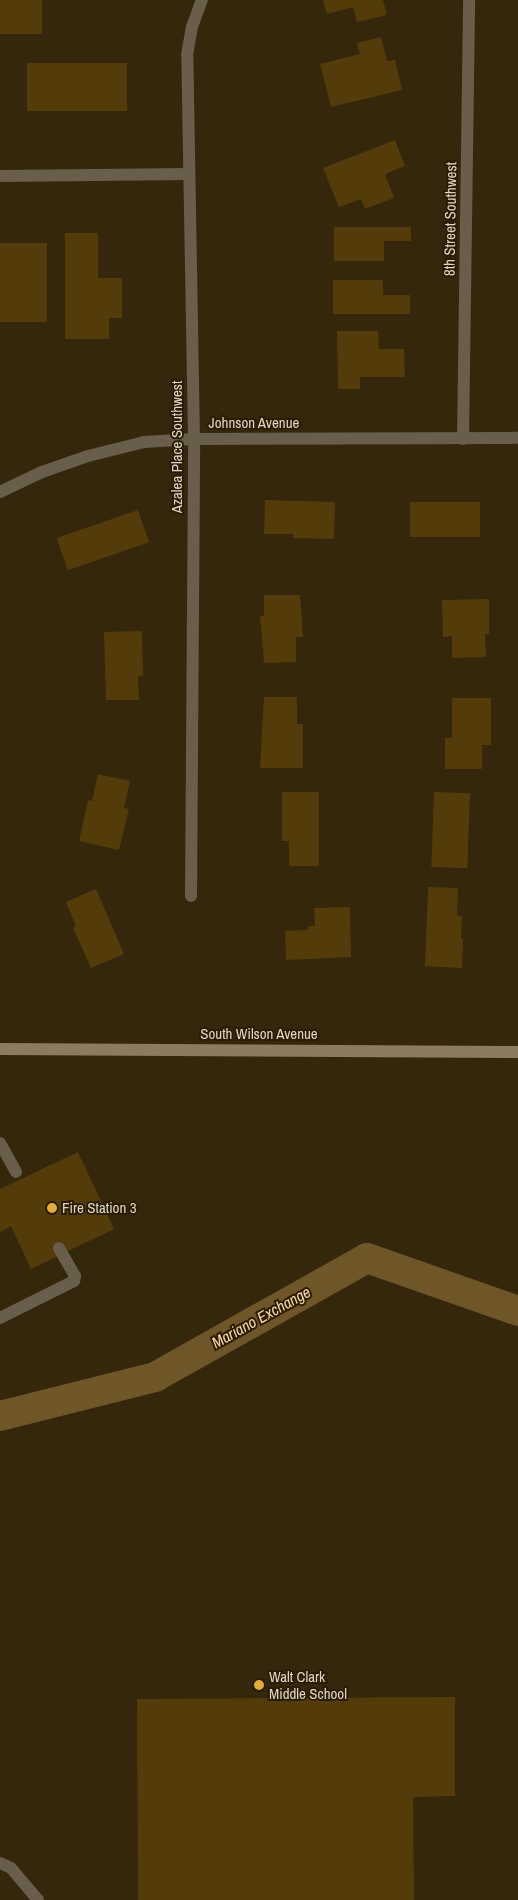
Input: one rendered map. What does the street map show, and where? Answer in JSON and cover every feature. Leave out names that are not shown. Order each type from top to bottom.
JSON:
[{"type":"main road","name":"South Wilson Avenue","points":[[0,1049],[518,1052]]},
{"type":"street","name":"Azalea Place Southwest","points":[[191,896],[194,439],[187,55],[192,27],[202,0]]},
{"type":"street","name":"8th Street Southwest","points":[[463,439],[469,0]]},
{"type":"street","points":[[0,176],[189,174]]},
{"type":"street","name":"Johnson Avenue","points":[[0,492],[42,472],[88,456],[144,442],[194,439],[518,438]]},
{"type":"street","points":[[0,1143],[16,1172]]},
{"type":"street","points":[[0,1318],[74,1280],[75,1276],[59,1248]]},
{"type":"street","points":[[0,1863],[11,1868],[38,1900]]},
{"type":"building","points":[[0,0],[42,0],[42,34],[0,34]]},
{"type":"building","points":[[323,0],[383,0],[387,15],[357,22],[353,7],[327,14]]},
{"type":"building","points":[[381,37],[387,61],[395,60],[402,90],[331,107],[320,64],[360,54],[357,43]]},
{"type":"building","points":[[27,63],[127,63],[127,111],[27,111]]},
{"type":"building","points":[[395,140],[405,166],[385,174],[394,198],[365,209],[361,199],[339,207],[323,168]]},
{"type":"building","points":[[334,227],[411,227],[411,241],[384,241],[384,261],[334,261]]},
{"type":"building","points":[[65,233],[98,233],[98,278],[122,278],[122,318],[109,318],[109,339],[65,339]]},
{"type":"building","points":[[0,243],[47,243],[47,322],[0,322]]},
{"type":"building","points":[[333,280],[383,280],[383,295],[410,295],[410,314],[333,314]]},
{"type":"building","points":[[337,331],[378,331],[379,349],[404,349],[405,377],[360,377],[360,389],[338,389]]},
{"type":"building","points":[[265,500],[335,502],[334,539],[293,538],[293,534],[264,534]]},
{"type":"building","points":[[410,502],[480,502],[480,537],[410,537]]},
{"type":"building","points":[[138,510],[149,542],[68,570],[57,538]]},
{"type":"building","points":[[264,595],[300,595],[303,637],[296,637],[296,662],[264,663],[260,616],[264,616]]},
{"type":"building","points":[[489,599],[489,634],[485,634],[486,657],[452,658],[452,636],[443,637],[442,600]]},
{"type":"building","points":[[142,631],[143,676],[138,676],[139,700],[106,700],[104,632]]},
{"type":"building","points":[[264,697],[297,697],[297,724],[303,724],[303,768],[260,768]]},
{"type":"building","points":[[452,698],[491,698],[491,745],[482,745],[482,769],[445,769],[445,738],[452,738]]},
{"type":"building","points":[[98,774],[130,781],[124,808],[129,809],[119,850],[79,841],[88,800],[92,801]]},
{"type":"building","points":[[282,792],[319,792],[319,866],[289,866],[289,841],[282,841]]},
{"type":"building","points":[[434,792],[470,793],[467,868],[431,867]]},
{"type":"building","points":[[428,887],[458,888],[457,916],[462,916],[462,968],[425,966]]},
{"type":"building","points":[[96,889],[124,954],[91,968],[73,928],[76,926],[66,902]]},
{"type":"building","points":[[350,907],[351,957],[286,960],[285,931],[308,930],[308,926],[315,926],[314,908]]},
{"type":"building","name":"Fire Station 3","points":[[78,1152],[114,1229],[31,1269],[11,1226],[0,1232],[0,1189]]},
{"type":"building","points":[[455,1697],[455,1796],[413,1797],[414,1900],[138,1900],[137,1699]]},
{"type":"waterway","name":"Mariano Exchange","points":[[0,1416],[155,1377],[367,1258],[518,1311]]},
{"type":"place","name":"Fire Station 3","points":[[52,1208]]},
{"type":"place","name":"Walt Clark Middle School","points":[[259,1685]]}]
